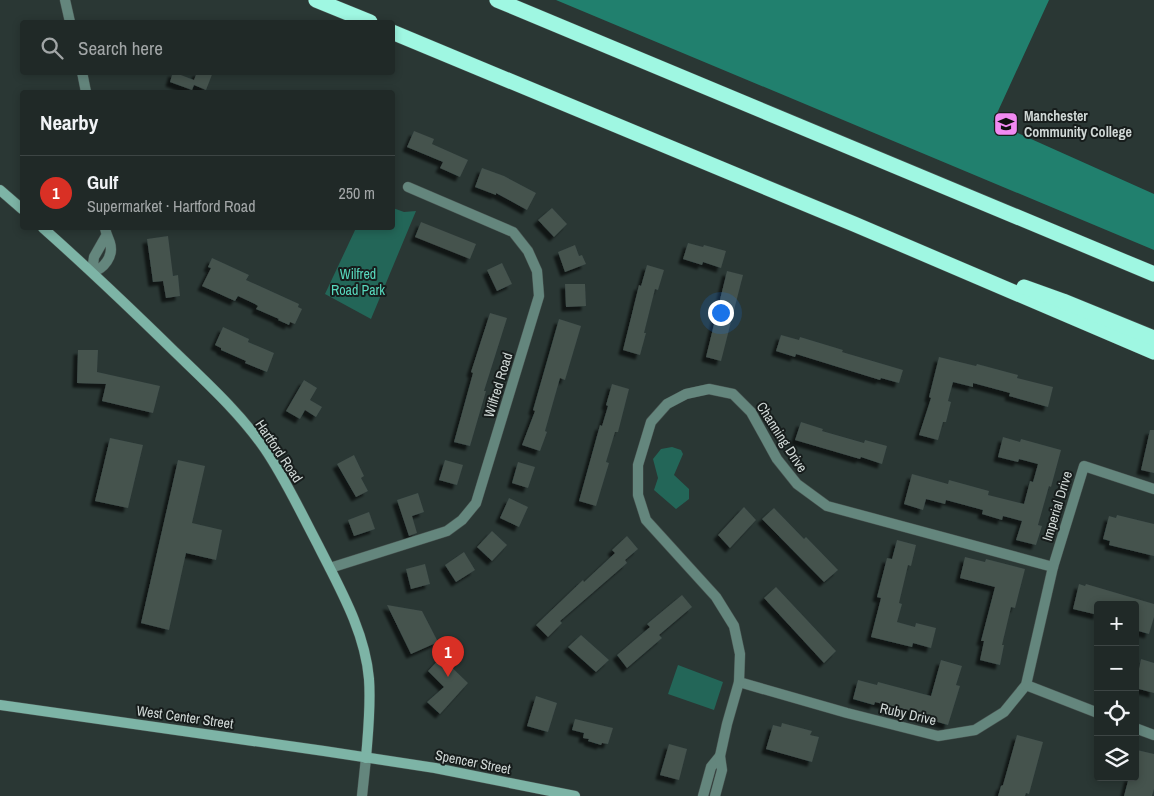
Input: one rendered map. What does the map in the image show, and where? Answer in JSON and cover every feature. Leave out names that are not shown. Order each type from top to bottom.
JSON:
[{"type":"highway","points":[[316,0],[365,20]]},
{"type":"highway","points":[[497,0],[1154,274]]},
{"type":"highway","points":[[395,33],[1154,352]]},
{"type":"highway","points":[[941,261],[1057,298],[1154,338]]},
{"type":"main road","points":[[0,190],[20,207]]},
{"type":"main road","name":"Hartford Road","points":[[45,230],[92,272],[222,398],[264,448],[284,480],[330,568],[350,611],[363,646],[369,677],[370,720],[366,758]]},
{"type":"main road","name":"West Center Street","points":[[0,705],[366,758]]},
{"type":"main road","name":"Spencer Street","points":[[366,758],[435,768],[575,796]]},
{"type":"street","points":[[65,0],[70,20]]},
{"type":"street","points":[[83,75],[86,90]]},
{"type":"street","name":"Wilfred Road","points":[[330,568],[447,531],[462,520],[476,503],[538,296],[537,271],[528,252],[513,232],[408,187]]},
{"type":"street","points":[[92,272],[103,266],[110,255],[110,243],[106,232]]},
{"type":"street","name":"Channing Drive","points":[[715,796],[722,770],[720,756],[727,724],[740,682],[740,654],[734,626],[716,597],[646,520],[638,494],[638,465],[651,422],[667,404],[686,394],[709,390],[733,394],[751,412],[777,459],[797,484],[826,506],[1053,567]]},
{"type":"street","name":"Imperial Drive","points":[[1053,567],[1084,466],[1154,489]]},
{"type":"street","name":"Ruby Drive","points":[[740,682],[847,714],[938,736],[975,730],[1004,712],[1026,685],[1053,567]]},
{"type":"street","points":[[1026,685],[1094,711]]},
{"type":"street","points":[[1139,729],[1154,735]]},
{"type":"street","name":"Channing Drive","points":[[703,796],[711,767],[720,756]]},
{"type":"street","points":[[362,796],[366,758]]},
{"type":"green space","name":"Manchester Community College","points":[[556,0],[1049,0],[993,122],[1154,194],[1154,250]]},
{"type":"green space","name":"Wilfred Road Park","points":[[395,209],[404,212],[416,211],[371,319],[325,294],[355,230],[395,230]]},
{"type":"green space","points":[[672,447],[681,450],[683,454],[674,475],[689,489],[689,499],[676,509],[654,490],[658,478],[653,459],[661,449]]},
{"type":"green space","points":[[678,665],[723,682],[714,710],[668,694]]},
{"type":"building","points":[[172,75],[181,75],[194,80],[196,75],[212,75],[206,90],[194,85],[192,90],[170,82]]},
{"type":"building","points":[[414,131],[434,139],[432,144],[468,160],[460,177],[440,168],[443,162],[407,147]]},
{"type":"building","points":[[482,168],[504,176],[536,193],[527,210],[496,193],[496,195],[475,187]]},
{"type":"building","points":[[552,208],[567,224],[554,237],[538,220]]},
{"type":"building","points":[[421,222],[476,244],[470,259],[415,237]]},
{"type":"building","points":[[168,236],[173,276],[178,275],[180,296],[166,298],[163,281],[153,282],[147,239]]},
{"type":"building","points":[[688,243],[726,251],[721,268],[703,262],[702,265],[683,259]]},
{"type":"building","points":[[575,245],[579,256],[582,255],[586,264],[565,272],[558,252]]},
{"type":"building","points":[[212,258],[249,275],[246,280],[299,304],[298,307],[302,309],[295,324],[290,322],[289,325],[278,320],[256,309],[258,306],[255,304],[238,296],[235,301],[202,286],[211,268],[208,267]]},
{"type":"building","points":[[502,263],[512,284],[497,291],[487,270]]},
{"type":"building","points":[[647,265],[664,270],[658,290],[655,289],[640,355],[623,350],[639,285],[641,286]]},
{"type":"building","points":[[727,271],[743,275],[721,361],[706,357]]},
{"type":"building","points":[[565,284],[585,284],[586,306],[566,307]]},
{"type":"building","points":[[490,313],[507,318],[484,391],[486,391],[470,446],[454,442],[473,373],[471,372]]},
{"type":"building","points":[[559,319],[581,326],[565,380],[560,378],[545,431],[547,432],[540,451],[522,445],[535,411],[533,410]]},
{"type":"building","points":[[223,327],[249,339],[248,342],[274,353],[267,372],[245,363],[246,361],[221,350],[221,348],[215,345]]},
{"type":"building","points":[[781,335],[799,340],[800,337],[903,370],[899,383],[881,378],[880,380],[796,354],[795,357],[776,351]]},
{"type":"building","points":[[78,350],[98,350],[97,372],[160,386],[153,413],[102,401],[106,384],[77,383]]},
{"type":"building","points":[[939,357],[976,366],[977,364],[1018,375],[1017,378],[1053,387],[1048,407],[1009,396],[1010,393],[973,383],[973,387],[953,382],[948,401],[951,402],[946,422],[943,422],[938,440],[919,435],[931,398],[929,397]]},
{"type":"building","points":[[304,380],[317,388],[310,400],[322,407],[316,417],[305,410],[300,419],[286,411]]},
{"type":"building","points":[[612,384],[629,389],[618,432],[615,432],[606,462],[609,463],[596,506],[579,501],[600,425],[602,426],[608,406],[606,405]]},
{"type":"building","points":[[801,422],[823,429],[822,431],[864,443],[865,440],[887,446],[882,464],[795,440]]},
{"type":"building","points":[[1150,430],[1154,430],[1154,473],[1141,470]]},
{"type":"building","points":[[1003,437],[1020,442],[1021,439],[1061,450],[1038,525],[1042,526],[1036,545],[1016,540],[1022,521],[1003,516],[1002,520],[982,514],[983,510],[946,500],[945,504],[926,499],[923,510],[904,504],[912,474],[948,484],[949,480],[989,491],[988,495],[1024,504],[1030,481],[1033,482],[1038,464],[1019,459],[1018,462],[998,457]]},
{"type":"building","points":[[110,438],[143,445],[128,508],[95,501]]},
{"type":"building","points":[[354,455],[364,476],[361,478],[368,491],[356,497],[337,464]]},
{"type":"building","points":[[178,460],[205,466],[192,523],[222,530],[216,560],[186,553],[169,630],[141,623]]},
{"type":"building","points":[[445,460],[463,465],[457,485],[439,480]]},
{"type":"building","points":[[518,462],[535,467],[528,488],[512,483]]},
{"type":"building","points":[[418,493],[424,512],[412,516],[417,533],[409,536],[397,500]]},
{"type":"building","points":[[509,498],[528,507],[519,527],[500,518]]},
{"type":"building","points":[[744,507],[756,520],[730,548],[718,535]]},
{"type":"building","points":[[774,508],[838,570],[824,582],[762,519]]},
{"type":"building","points":[[369,512],[375,529],[354,536],[348,520]]},
{"type":"building","points":[[1117,515],[1154,524],[1154,556],[1109,545],[1110,541],[1103,539],[1109,516],[1116,518]]},
{"type":"building","points":[[492,531],[507,545],[492,561],[477,547]]},
{"type":"building","points":[[627,536],[638,549],[625,560],[627,563],[560,621],[562,623],[548,637],[536,625],[583,580],[584,582],[615,553],[612,550]]},
{"type":"building","points":[[897,540],[916,545],[911,566],[908,565],[899,603],[902,604],[897,622],[915,627],[916,623],[936,628],[931,648],[913,643],[912,647],[871,637],[881,598],[877,597],[887,558],[892,559]]},
{"type":"building","points":[[464,552],[475,570],[456,582],[445,565]]},
{"type":"building","points":[[965,557],[985,562],[986,559],[1025,569],[1015,608],[1011,607],[1002,645],[1004,645],[1000,665],[980,660],[984,641],[981,641],[995,587],[960,578]]},
{"type":"building","points":[[425,564],[430,584],[411,589],[406,569]]},
{"type":"building","points":[[1079,584],[1085,586],[1086,584],[1154,604],[1154,617],[1149,634],[1139,631],[1139,601],[1094,601],[1094,614],[1073,609]]},
{"type":"building","points":[[776,587],[836,651],[824,663],[764,598]]},
{"type":"building","points":[[682,595],[692,607],[659,635],[662,638],[627,668],[617,655],[650,627],[647,624]]},
{"type":"building","points":[[387,605],[422,611],[438,642],[411,654]]},
{"type":"building","points":[[581,635],[609,660],[596,672],[568,647]]},
{"type":"building","points":[[441,657],[468,683],[440,714],[427,702],[444,687],[428,671]]},
{"type":"building","points":[[1141,659],[1154,663],[1154,693],[1139,689]]},
{"type":"building","points":[[941,660],[962,666],[956,685],[960,686],[948,725],[910,714],[910,711],[875,702],[874,705],[853,699],[858,680],[877,685],[878,682],[931,696]]},
{"type":"building","points":[[536,696],[557,703],[548,732],[527,726]]},
{"type":"building","points":[[575,719],[613,728],[608,744],[602,743],[601,745],[588,741],[589,739],[583,738],[584,733],[572,730]]},
{"type":"building","points":[[782,723],[812,731],[810,735],[819,737],[812,762],[766,749],[773,725],[781,727]]},
{"type":"building","points":[[1017,735],[1043,742],[1029,794],[1026,793],[1025,796],[998,796],[1003,785]]},
{"type":"building","points":[[669,744],[687,749],[679,780],[660,775]]},
{"type":"building","points":[[1139,750],[1154,754],[1154,789],[1152,796],[1124,796],[1128,781],[1139,781]]},
{"type":"place","name":"Manchester Community College","points":[[1006,124]]},
{"type":"place","name":"Gulf","points":[[448,677]]}]
